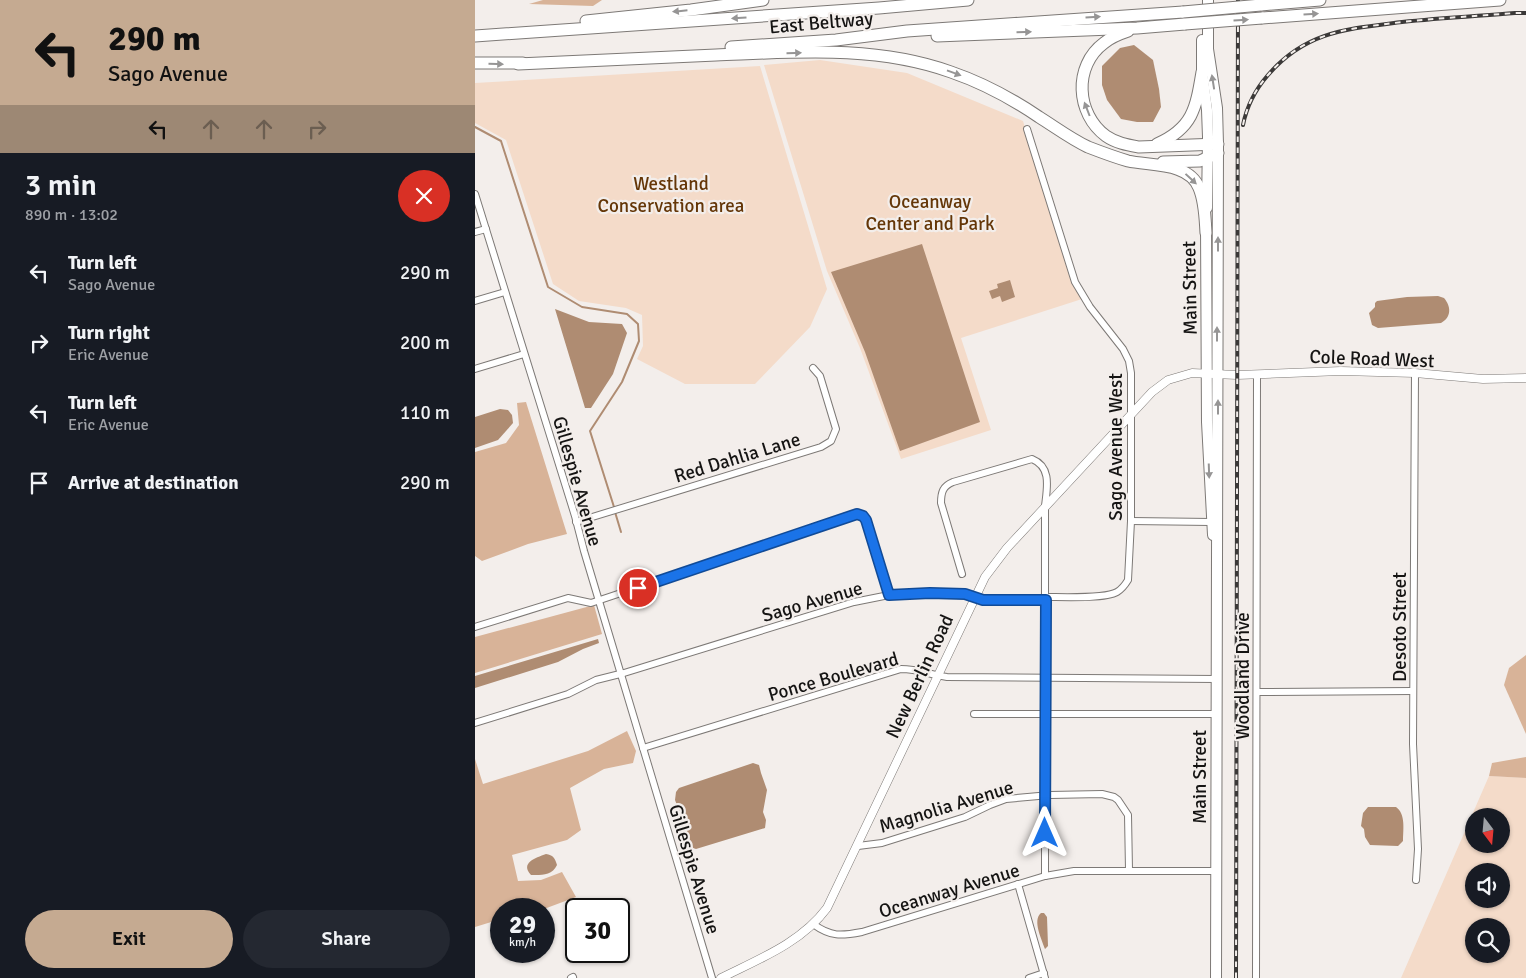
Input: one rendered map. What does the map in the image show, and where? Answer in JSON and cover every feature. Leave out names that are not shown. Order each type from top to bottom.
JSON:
[{"type":"highway","points":[[737,4],[763,0]]},
{"type":"highway","points":[[479,36],[545,26],[776,0]]},
{"type":"highway","name":"East Beltway","points":[[479,36],[842,11],[968,0]]},
{"type":"highway","name":"East Beltway","points":[[475,63],[518,64],[836,40],[907,31],[1183,12],[1320,0]]},
{"type":"highway","points":[[836,40],[1137,28],[1500,0]]},
{"type":"highway","points":[[1137,28],[1115,35],[1096,50],[1087,64],[1082,80],[1082,96],[1086,111],[1092,121],[1107,136],[1129,146],[1213,150]]},
{"type":"highway","points":[[518,64],[806,53],[853,53],[900,58],[951,72],[998,91],[1083,144],[1107,155],[1129,161],[1171,167],[1190,175],[1199,186],[1203,200],[1206,233]]},
{"type":"highway","points":[[1153,146],[1179,132],[1191,116],[1196,106],[1202,72]]},
{"type":"highway","points":[[1129,161],[1200,161],[1213,150]]},
{"type":"main road","name":"Main Street","points":[[1202,0],[1202,72],[1213,150],[1212,374],[1208,462],[1211,522],[1217,576]]},
{"type":"main road","name":"Main Street","points":[[1208,0],[1208,48],[1217,108],[1206,233],[1219,522],[1217,576],[1216,978]]},
{"type":"street","name":"Sago Avenue West","points":[[1027,129],[1075,282],[1090,306],[1123,348],[1129,361],[1131,373],[1131,521],[1128,580]]},
{"type":"street","name":"Gillespie Avenue","points":[[475,194],[576,522],[712,978]]},
{"type":"street","points":[[475,232],[486,229]]},
{"type":"street","points":[[475,301],[505,292]]},
{"type":"street","points":[[475,369],[524,354]]},
{"type":"street","name":"Red Dahlia Lane","points":[[576,522],[821,447],[831,441],[836,429],[820,376],[813,368]]},
{"type":"street","name":"Cole Road West","points":[[1212,374],[1341,371],[1415,373],[1483,379],[1526,378]]},
{"type":"street","name":"Desoto Street","points":[[1415,373],[1413,744],[1418,849],[1415,880]]},
{"type":"street","name":"New Berlin Road","points":[[721,978],[781,948],[813,924],[827,908],[974,598],[994,564],[1045,506],[1152,392],[1168,380],[1179,376],[1212,374]]},
{"type":"street","name":"Woodland Drive","points":[[1256,978],[1257,374]]},
{"type":"street","points":[[962,574],[941,503],[941,494],[947,484],[1032,459],[1041,462],[1045,469],[1046,477],[1045,876]]},
{"type":"street","points":[[475,627],[568,598],[591,603],[598,601],[857,514],[863,516],[866,520],[889,595]]},
{"type":"street","points":[[1131,521],[1211,522]]},
{"type":"street","name":"Sago Avenue","points":[[475,723],[568,694],[596,680],[854,602],[889,595],[930,593],[965,594],[983,600],[1105,595],[1116,593],[1128,580]]},
{"type":"street","name":"Ponce Boulevard","points":[[643,748],[901,669],[919,670],[937,676],[1217,679]]},
{"type":"street","points":[[1257,692],[1413,691]]},
{"type":"street","points":[[974,714],[1217,714]]},
{"type":"street","name":"Magnolia Avenue","points":[[858,846],[882,843],[965,817],[1006,799],[1102,794],[1119,800],[1126,809],[1130,822],[1129,870]]},
{"type":"street","name":"Oceanway Avenue","points":[[813,924],[829,934],[842,936],[862,932],[1045,876],[1074,871],[1217,870]]},
{"type":"street","points":[[1019,884],[1045,976],[1029,978]]},
{"type":"green space","name":"Oceanway Center and Park","points":[[820,60],[907,73],[1023,121],[1074,287],[1082,299],[961,338],[991,430],[901,459],[860,348],[827,271],[764,65]]},
{"type":"green space","name":"Westland Conservation area","points":[[760,66],[827,289],[810,327],[755,384],[685,384],[637,359],[643,346],[642,315],[626,308],[579,301],[553,284],[506,140],[475,123],[475,83]]},
{"type":"green space","points":[[1489,776],[1526,778],[1526,978],[1401,978],[1465,831],[1465,853],[1510,853],[1510,808],[1475,808]]},
{"type":"shaded area","points":[[543,0],[602,0],[593,6],[529,4]]},
{"type":"shaded area","points":[[1134,45],[1153,60],[1161,107],[1153,122],[1121,119],[1107,100],[1102,85],[1102,66],[1120,48]]},
{"type":"shaded area","points":[[922,244],[980,422],[900,451],[865,352],[831,272]]},
{"type":"shaded area","points":[[1010,280],[1015,297],[1002,302],[1000,296],[992,299],[989,291],[998,288],[997,284]]},
{"type":"shaded area","points":[[1438,296],[1444,298],[1449,308],[1449,315],[1441,323],[1378,328],[1372,325],[1369,313],[1375,307],[1377,301],[1407,297]]},
{"type":"shaded area","points":[[555,309],[589,322],[622,324],[627,333],[613,374],[591,408],[585,408]]},
{"type":"shaded area","points":[[526,402],[567,534],[528,544],[482,561],[475,556],[475,452],[506,443],[519,425],[517,403]]},
{"type":"shaded area","points":[[500,409],[508,410],[512,415],[513,423],[498,440],[475,448],[475,417]]},
{"type":"shaded area","points":[[594,605],[602,634],[475,673],[475,637]]},
{"type":"shaded area","points":[[598,639],[599,643],[558,662],[475,688],[475,676]]},
{"type":"shaded area","points":[[1526,655],[1526,734],[1504,685],[1509,668]]},
{"type":"shaded area","points":[[627,731],[636,751],[633,763],[604,769],[570,788],[581,830],[567,840],[512,855],[518,881],[541,880],[562,872],[576,897],[565,898],[565,901],[555,905],[555,898],[490,898],[490,922],[475,927],[475,759],[483,784],[588,751]]},
{"type":"shaded area","points":[[1526,757],[1526,778],[1489,776],[1492,763]]},
{"type":"shaded area","points":[[753,763],[759,765],[767,790],[763,812],[766,820],[765,828],[696,849],[693,848],[675,800],[676,792],[679,788]]},
{"type":"shaded area","points":[[1368,807],[1396,807],[1399,810],[1403,818],[1403,841],[1398,846],[1370,845],[1361,826],[1363,813]]},
{"type":"shaded area","points":[[546,854],[554,859],[557,865],[555,869],[546,874],[531,875],[527,867],[530,861]]},
{"type":"shaded area","points":[[1041,913],[1044,913],[1047,917],[1048,946],[1045,949],[1037,920]]},
{"type":"waterway","points":[[475,127],[501,141],[548,287],[582,307],[627,314],[638,324],[639,341],[622,382],[590,431],[614,507]]},
{"type":"waterway","points":[[615,512],[621,532]]},
{"type":"railway","points":[[1236,978],[1238,0]]},
{"type":"railway","points":[[1243,125],[1252,98],[1268,75],[1282,60],[1297,49],[1313,41],[1345,30],[1382,24],[1526,13]]},
{"type":"route","points":[[638,588],[857,514],[863,516],[866,520],[889,595],[965,594],[983,600],[1046,600],[1045,833]]}]
